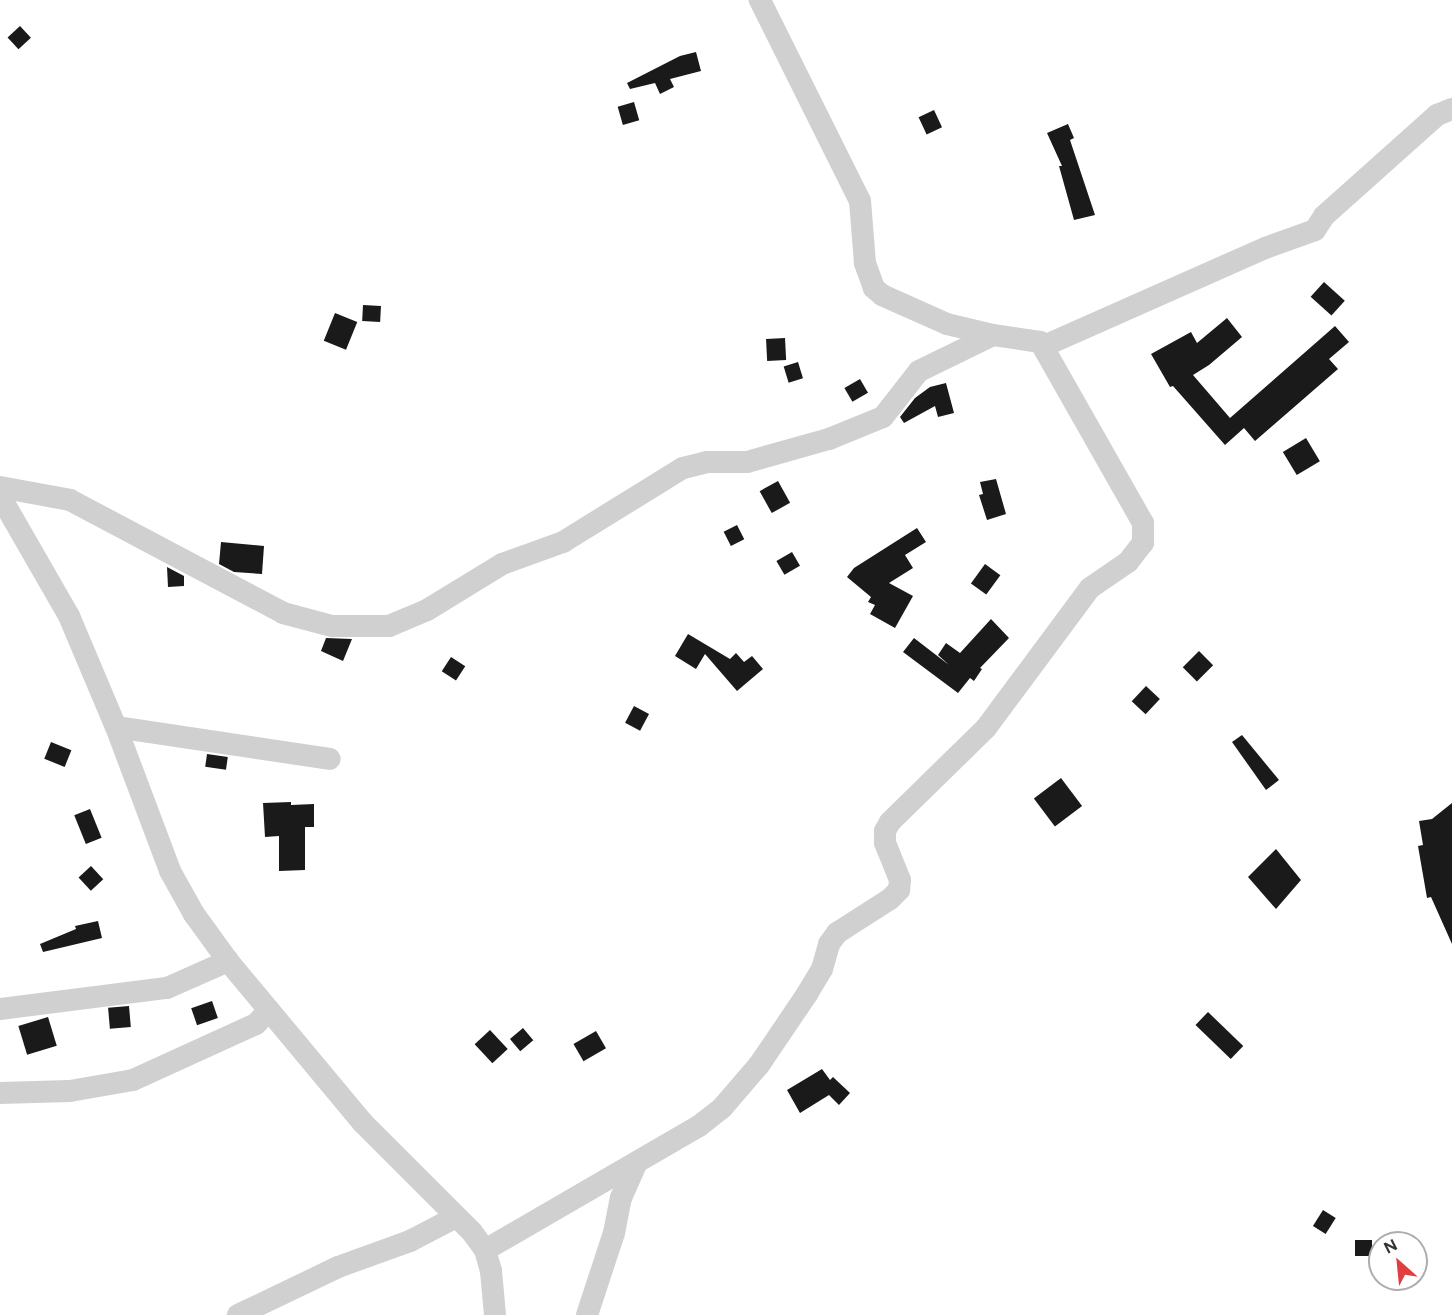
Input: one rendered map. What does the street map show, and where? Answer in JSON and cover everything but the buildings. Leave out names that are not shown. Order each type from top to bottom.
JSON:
[{"type":"street","points":[[485,1250],[699,1126],[722,1108],[759,1065],[822,969],[830,944],[837,933],[890,899],[899,890],[900,880],[885,843],[885,831],[890,822],[987,728],[1090,588],[1128,562],[1143,543],[1143,522],[1044,346],[1035,339],[993,335],[947,324],[882,295],[874,288],[865,263],[860,201],[760,0]]},
{"type":"street","points":[[1044,346],[1265,248],[1315,230],[1324,216],[1437,115],[1452,109]]},
{"type":"street","points":[[0,487],[70,500],[283,613],[332,626],[389,626],[427,610],[502,564],[563,543],[683,468],[707,462],[747,462],[829,439],[883,417],[919,371],[993,335]]},
{"type":"street","points":[[0,496],[69,616],[116,727],[170,871],[194,914],[228,961],[363,1123],[472,1232],[485,1250],[491,1271],[495,1315]]},
{"type":"street","points":[[116,727],[330,759]]},
{"type":"street","points":[[0,1009],[167,988],[228,961]]},
{"type":"street","points":[[0,1093],[70,1091],[133,1080],[256,1024],[269,1010]]},
{"type":"street","points":[[587,1315],[614,1233],[621,1198],[637,1162]]},
{"type":"street","points":[[238,1315],[338,1267],[410,1241],[456,1217]]}]
